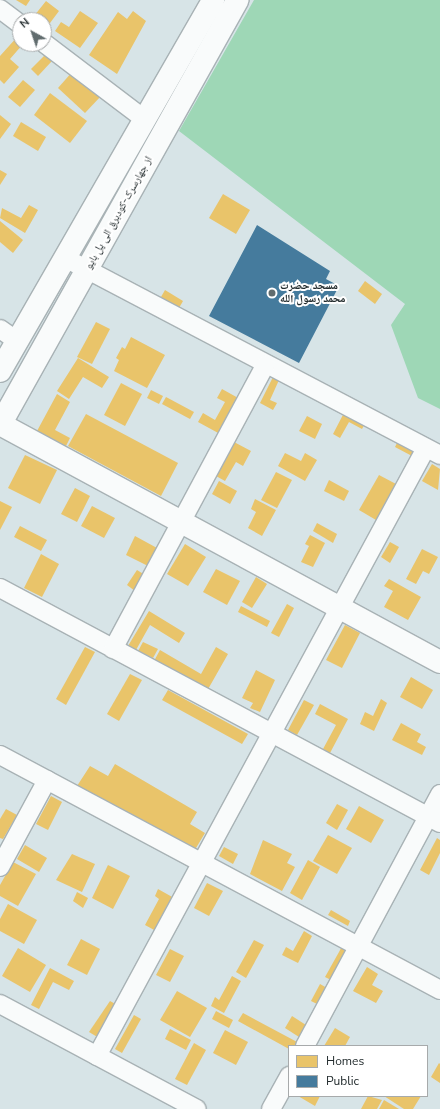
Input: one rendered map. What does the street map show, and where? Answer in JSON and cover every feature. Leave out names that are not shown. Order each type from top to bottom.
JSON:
[{"type":"street","points":[[0,371],[8,335],[65,258],[213,0]]},
{"type":"street","name":"از جهارسرک-کودبرق الی پل بایو","points":[[0,424],[238,0]]},
{"type":"street","points":[[0,9],[12,18]]},
{"type":"street","points":[[52,49],[144,119]]},
{"type":"street","points":[[65,258],[433,452],[338,608],[97,1056]]},
{"type":"street","points":[[113,649],[266,364]]},
{"type":"street","points":[[0,424],[440,662]]},
{"type":"street","points":[[0,588],[434,820]]},
{"type":"street","points":[[0,755],[440,990]]},
{"type":"street","points":[[0,867],[48,780]]},
{"type":"street","points":[[306,1045],[359,946],[434,820],[440,794]]},
{"type":"street","points":[[0,1004],[197,1109]]},
{"type":"street","points":[[271,1109],[288,1078]]},
{"type":"green space","points":[[254,0],[440,0],[440,409],[418,398],[391,325],[405,304],[179,131]]},
{"type":"building: Homes","points":[[16,0],[30,0],[26,6]]},
{"type":"building: Homes","points":[[46,1],[59,11],[52,20],[52,12],[37,12]]},
{"type":"building: Homes","points":[[80,11],[98,23],[80,48],[55,31],[61,22],[69,27]]},
{"type":"building: Homes","points":[[133,11],[146,21],[117,74],[89,55],[118,12],[127,19]]},
{"type":"building: Homes","points":[[12,43],[12,52],[16,52],[10,59],[19,67],[4,84],[0,80],[0,56]]},
{"type":"building: Homes","points":[[45,55],[52,61],[38,76],[31,69]]},
{"type":"building: Homes","points":[[73,71],[101,96],[85,113],[58,88]]},
{"type":"building: Homes","points":[[23,80],[35,90],[20,107],[8,97]]},
{"type":"building: Homes","points":[[50,93],[87,121],[70,143],[34,115]]},
{"type":"building: Homes","points":[[0,115],[11,124],[0,139]]},
{"type":"building: Homes","points":[[21,122],[46,137],[38,151],[13,136]]},
{"type":"building: Homes","points":[[0,170],[7,174],[0,185]]},
{"type":"building: Homes","points":[[223,194],[250,210],[236,234],[209,218]]},
{"type":"building: Homes","points":[[29,205],[38,210],[25,233],[0,218],[2,208],[21,218]]},
{"type":"building: Homes","points":[[0,221],[23,240],[13,253],[0,242]]},
{"type":"building: Homes","points":[[365,281],[382,294],[375,304],[358,291]]},
{"type":"building: Homes","points":[[165,290],[183,301],[179,308],[161,297]]},
{"type":"building: Homes","points":[[96,322],[110,329],[92,364],[77,357]]},
{"type":"building: Homes","points":[[131,337],[165,355],[147,388],[114,371],[119,360],[116,358],[122,347],[125,349]]},
{"type":"building: Homes","points":[[78,358],[109,377],[102,388],[83,377],[69,399],[57,391]]},
{"type":"building: Homes","points":[[273,377],[279,380],[270,400],[277,403],[273,410],[260,403]]},
{"type":"building: Homes","points":[[121,383],[142,394],[125,426],[104,415]]},
{"type":"building: Homes","points":[[222,389],[240,399],[220,434],[198,422],[203,413],[215,420],[225,402],[217,398]]},
{"type":"building: Homes","points":[[151,390],[163,396],[159,404],[147,398]]},
{"type":"building: Homes","points":[[57,394],[70,402],[55,430],[70,438],[66,446],[37,431]]},
{"type":"building: Homes","points":[[166,397],[194,412],[190,419],[162,404]]},
{"type":"building: Homes","points":[[346,409],[367,420],[362,429],[349,422],[340,438],[333,434]]},
{"type":"building: Homes","points":[[86,414],[178,463],[161,496],[68,446]]},
{"type":"building: Homes","points":[[307,416],[322,424],[315,439],[299,431]]},
{"type":"building: Homes","points":[[399,439],[416,448],[412,456],[395,447]]},
{"type":"building: Homes","points":[[234,442],[251,451],[243,466],[236,462],[225,481],[216,476]]},
{"type":"building: Homes","points":[[285,453],[301,461],[305,453],[317,460],[305,481],[278,466]]},
{"type":"building: Homes","points":[[25,455],[57,470],[40,504],[8,488]]},
{"type":"building: Homes","points":[[432,464],[440,469],[438,490],[422,481]]},
{"type":"building: Homes","points":[[276,472],[292,480],[277,508],[261,500]]},
{"type":"building: Homes","points":[[379,475],[396,484],[376,520],[359,510]]},
{"type":"building: Homes","points":[[329,480],[349,491],[344,501],[324,491]]},
{"type":"building: Homes","points":[[219,481],[237,491],[230,504],[212,494]]},
{"type":"building: Homes","points":[[75,488],[90,496],[77,522],[61,514]]},
{"type":"building: Homes","points":[[255,499],[276,510],[262,536],[248,528],[256,512],[251,509]]},
{"type":"building: Homes","points":[[0,501],[12,507],[0,530]]},
{"type":"building: Homes","points":[[92,506],[115,518],[104,538],[81,526]]},
{"type":"building: Homes","points":[[317,523],[337,534],[333,543],[313,531]]},
{"type":"building: Homes","points":[[20,526],[47,540],[41,551],[14,537]]},
{"type":"building: Homes","points":[[310,535],[325,543],[313,567],[301,562],[309,546],[305,544]]},
{"type":"building: Homes","points":[[135,536],[157,548],[148,566],[126,555]]},
{"type":"building: Homes","points":[[390,542],[399,547],[390,563],[381,557]]},
{"type":"building: Homes","points":[[185,544],[206,557],[188,586],[167,574]]},
{"type":"building: Homes","points":[[422,549],[438,557],[429,574],[423,571],[416,584],[406,579]]},
{"type":"building: Homes","points":[[41,554],[59,564],[42,597],[24,588]]},
{"type":"building: Homes","points":[[216,569],[240,581],[227,605],[203,592]]},
{"type":"building: Homes","points":[[137,570],[145,575],[135,591],[127,585]]},
{"type":"building: Homes","points":[[256,577],[267,584],[252,608],[242,602]]},
{"type":"building: Homes","points":[[389,579],[421,597],[408,620],[384,607],[393,591],[384,586]]},
{"type":"building: Homes","points":[[287,604],[294,608],[279,637],[271,633]]},
{"type":"building: Homes","points":[[241,606],[270,621],[267,627],[238,612]]},
{"type":"building: Homes","points":[[149,611],[185,633],[179,643],[150,625],[136,650],[128,646]]},
{"type":"building: Homes","points":[[345,625],[360,633],[342,668],[326,660]]},
{"type":"building: Homes","points":[[143,642],[158,649],[153,658],[138,651]]},
{"type":"building: Homes","points":[[85,647],[95,652],[66,705],[56,699]]},
{"type":"building: Homes","points":[[216,647],[228,654],[207,691],[154,661],[160,650],[201,674]]},
{"type":"building: Homes","points":[[256,670],[275,680],[260,712],[250,708],[253,703],[242,698]]},
{"type":"building: Homes","points":[[130,674],[142,680],[119,721],[107,714]]},
{"type":"building: Homes","points":[[411,677],[433,690],[422,709],[400,697]]},
{"type":"building: Homes","points":[[168,690],[248,734],[242,744],[162,700]]},
{"type":"building: Homes","points":[[381,699],[387,703],[374,731],[360,724],[365,712],[373,716]]},
{"type":"building: Homes","points":[[304,700],[314,705],[297,735],[288,730]]},
{"type":"building: Homes","points":[[320,704],[348,719],[330,753],[323,749],[336,725],[315,714]]},
{"type":"building: Homes","points":[[401,723],[421,734],[417,742],[426,747],[422,755],[392,740]]},
{"type":"building: Homes","points":[[115,764],[197,812],[190,824],[205,833],[193,853],[77,786],[90,766],[108,776]]},
{"type":"building: Homes","points":[[51,796],[62,802],[48,830],[36,824]]},
{"type":"building: Homes","points":[[337,804],[348,810],[337,830],[326,823]]},
{"type":"building: Homes","points":[[359,806],[384,820],[371,843],[346,829]]},
{"type":"building: Homes","points":[[6,809],[17,815],[3,839],[0,838],[0,819]]},
{"type":"building: Homes","points":[[328,835],[352,848],[337,874],[313,861]]},
{"type":"building: Homes","points":[[437,838],[440,840],[440,853],[429,875],[420,870]]},
{"type":"building: Homes","points":[[263,840],[292,854],[287,863],[295,867],[282,891],[250,874]]},
{"type":"building: Homes","points":[[25,845],[47,858],[39,872],[17,859]]},
{"type":"building: Homes","points":[[224,847],[238,854],[233,864],[219,856]]},
{"type":"building: Homes","points":[[72,854],[95,864],[82,892],[56,880]]},
{"type":"building: Homes","points":[[308,860],[320,867],[302,900],[290,893]]},
{"type":"building: Homes","points":[[13,862],[36,874],[18,906],[0,896],[0,885]]},
{"type":"building: Homes","points":[[108,865],[130,876],[113,909],[92,898]]},
{"type":"building: Homes","points":[[207,883],[223,891],[209,916],[194,908]]},
{"type":"building: Homes","points":[[158,889],[174,898],[156,931],[145,925],[159,899],[155,896]]},
{"type":"building: Homes","points":[[77,892],[88,898],[83,908],[73,901]]},
{"type":"building: Homes","points":[[8,904],[37,920],[24,944],[0,931],[0,919]]},
{"type":"building: Homes","points":[[331,910],[350,921],[348,926],[328,915]]},
{"type":"building: Homes","points":[[304,931],[312,936],[298,963],[282,955],[286,947],[293,951]]},
{"type":"building: Homes","points":[[81,939],[100,949],[87,975],[67,965]]},
{"type":"building: Homes","points":[[254,940],[264,945],[246,978],[236,972]]},
{"type":"building: Homes","points":[[344,943],[353,947],[333,981],[325,977]]},
{"type":"building: Homes","points":[[18,948],[46,965],[30,992],[2,976]]},
{"type":"building: Homes","points":[[170,949],[184,956],[170,982],[156,975]]},
{"type":"building: Homes","points":[[367,967],[378,974],[372,985],[383,991],[376,1003],[353,991]]},
{"type":"building: Homes","points":[[50,968],[74,981],[69,990],[53,982],[39,1009],[31,1005]]},
{"type":"building: Homes","points":[[232,976],[241,981],[224,1013],[211,1006],[215,997],[219,1000]]},
{"type":"building: Homes","points":[[320,984],[327,988],[319,1005],[311,1001]]},
{"type":"building: Homes","points":[[177,991],[207,1008],[190,1037],[160,1020]]},
{"type":"building: Homes","points":[[110,1001],[119,1006],[99,1038],[89,1032]]},
{"type":"building: Homes","points":[[216,1011],[233,1020],[229,1028],[212,1019]]},
{"type":"building: Homes","points":[[243,1013],[299,1043],[298,1045],[288,1045],[288,1048],[238,1021]]},
{"type":"building: Homes","points":[[134,1015],[141,1019],[122,1053],[115,1049]]},
{"type":"building: Homes","points":[[292,1016],[306,1025],[299,1037],[285,1028]]},
{"type":"building: Homes","points":[[335,1028],[350,1037],[346,1045],[325,1045]]},
{"type":"building: Homes","points":[[170,1029],[191,1040],[186,1050],[165,1039]]},
{"type":"building: Homes","points":[[225,1030],[248,1042],[236,1065],[213,1053]]},
{"type":"building: Homes","points":[[194,1043],[206,1050],[187,1085],[175,1079]]},
{"type":"building: Homes","points":[[439,1063],[440,1064],[440,1083],[431,1077]]},
{"type":"building: Homes","points":[[300,1097],[320,1097],[315,1106]]},
{"type":"building: Homes","points":[[367,1097],[382,1100],[377,1109],[361,1109]]},
{"type":"building: Homes","points":[[386,1097],[420,1097],[413,1109],[404,1109]]},
{"type":"building: Homes","points":[[384,1100],[399,1109],[379,1109]]},
{"type":"building: Public","points":[[257,225],[330,271],[326,279],[339,286],[299,363],[209,316]]},
{"type":"place","name":"مسجد حضرت محمد رسول الله","points":[[272,293]]}]
